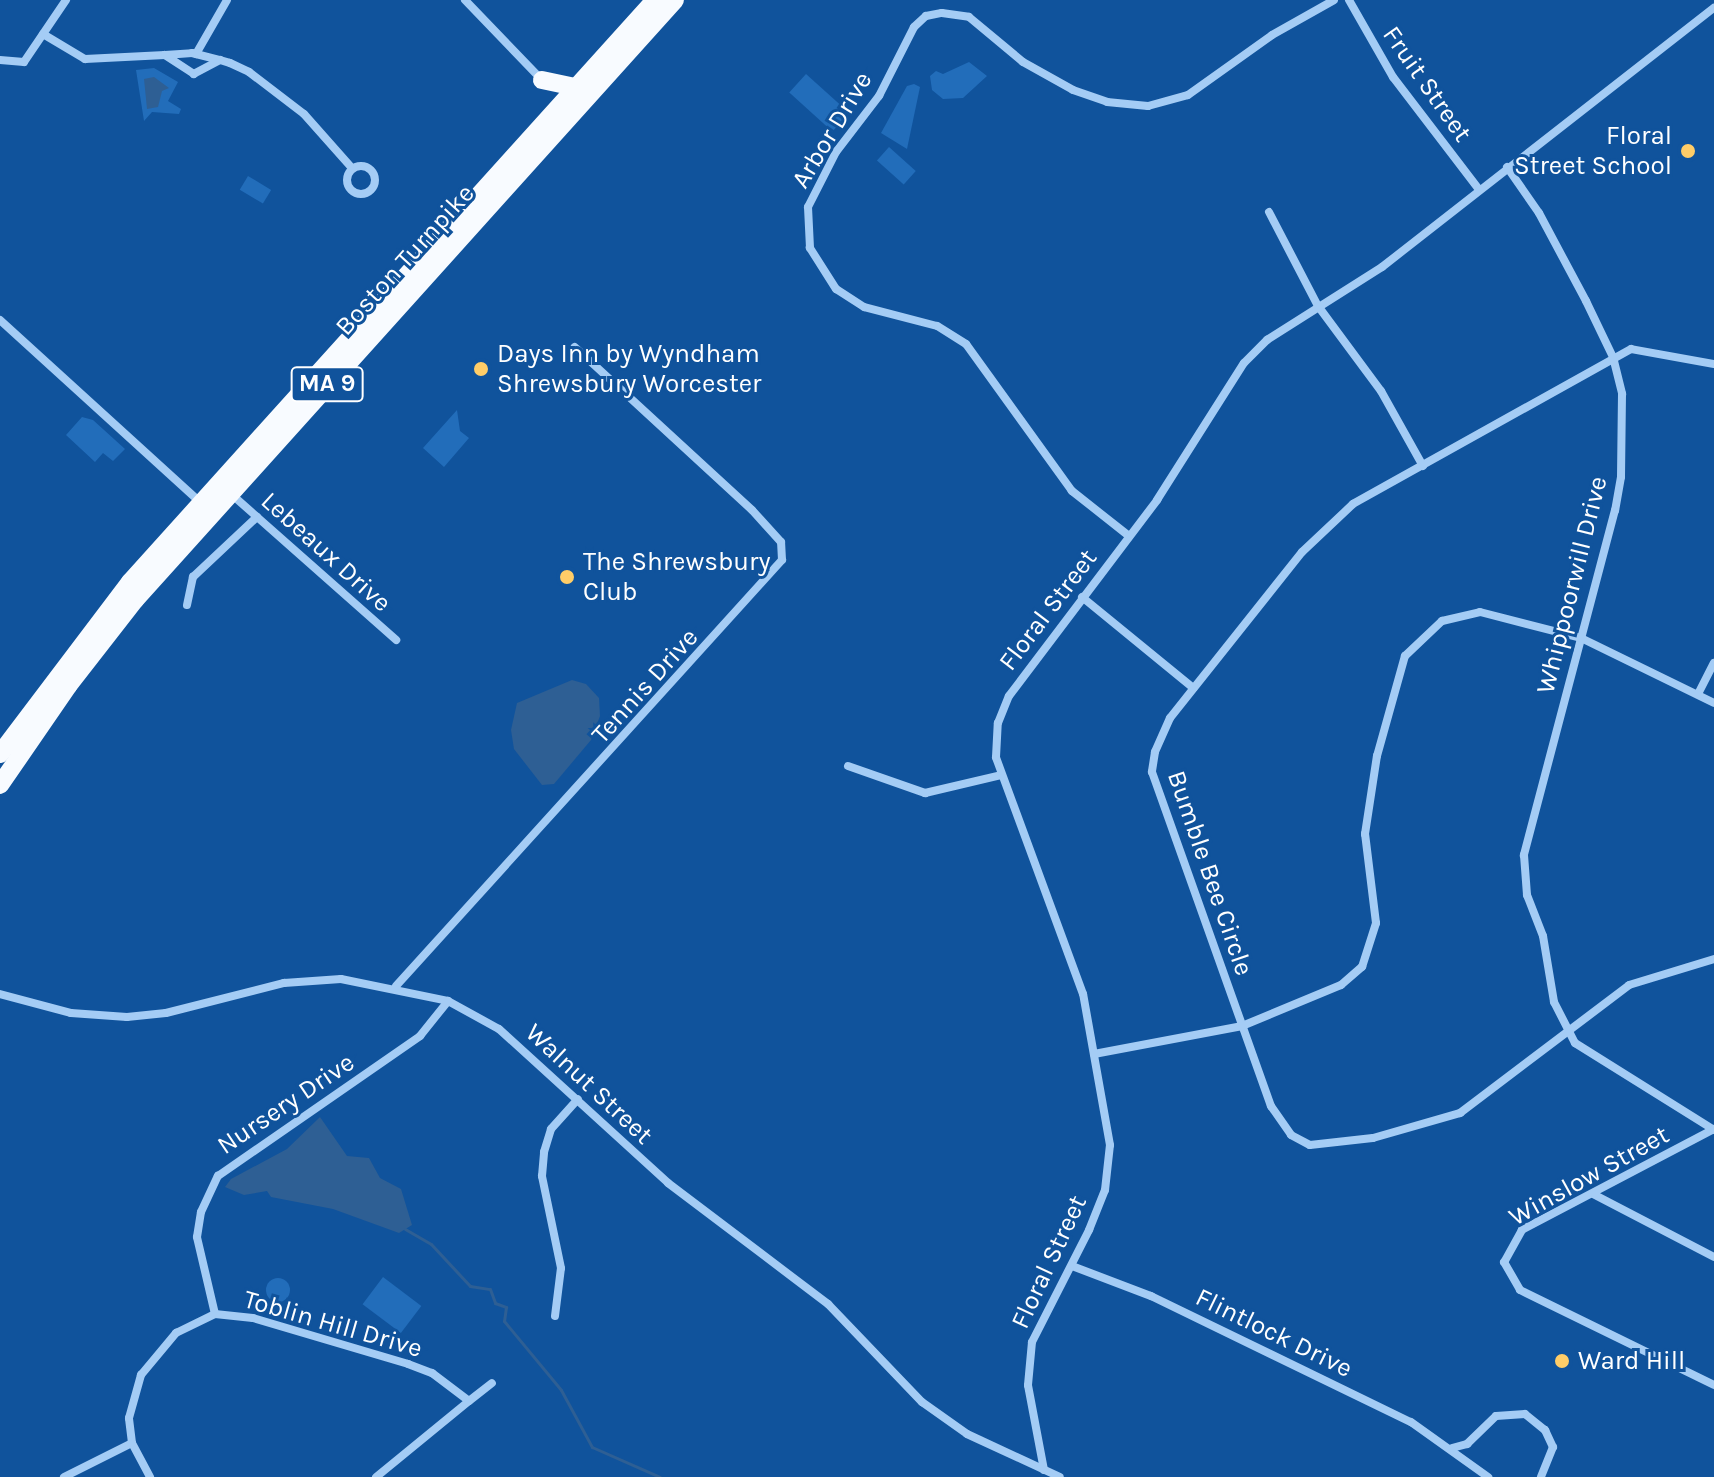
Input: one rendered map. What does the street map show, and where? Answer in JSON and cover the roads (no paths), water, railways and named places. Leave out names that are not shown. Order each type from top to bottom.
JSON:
[{"type":"highway","name":"Boston Turnpike","points":[[0,754],[108,609],[200,502],[655,0]]},
{"type":"highway","name":"Boston Turnpike","points":[[0,785],[103,639],[230,492],[675,0]]},
{"type":"highway","points":[[542,80],[576,87]]},
{"type":"highway","points":[[542,80],[553,112]]},
{"type":"street","points":[[0,60],[24,62],[66,0]]},
{"type":"street","points":[[196,54],[227,0]]},
{"type":"street","points":[[465,0],[542,80]]},
{"type":"street","name":"Arbor Drive","points":[[1129,536],[1072,491],[966,344],[937,326],[864,307],[836,289],[810,248],[808,207],[836,152],[879,96],[901,47],[926,16],[942,13],[969,17],[1023,62],[1073,90],[1107,102],[1148,106],[1188,95],[1272,35],[1334,0]]},
{"type":"street","name":"Fruit Street","points":[[1349,0],[1393,77],[1478,188]]},
{"type":"street","name":"Floral Street","points":[[1044,1470],[1028,1385],[1029,1361],[1045,1308],[1072,1266],[1105,1190],[1110,1155],[1083,994],[1001,775],[995,747],[1009,696],[1129,536],[1244,363],[1267,340],[1382,267],[1478,188],[1714,8]]},
{"type":"street","points":[[43,34],[85,59],[196,54],[220,60],[278,91],[352,168]]},
{"type":"street","points":[[165,55],[194,74],[220,60]]},
{"type":"street","name":"Whippoorwill Drive","points":[[1507,167],[1539,213],[1613,357],[1622,394],[1621,477],[1522,871],[1565,1030]]},
{"type":"street","points":[[1269,212],[1318,306],[1381,391],[1423,466]]},
{"type":"street","points":[[0,320],[200,502]]},
{"type":"street","name":"Tennis Drive","points":[[396,986],[782,560],[781,542],[752,510],[575,347]]},
{"type":"street","points":[[1613,357],[1643,349],[1714,364]]},
{"type":"street","name":"Bumble Bee Circle","points":[[1613,357],[1353,504],[1326,526],[1193,688],[1162,733],[1152,772],[1242,1026],[1281,1125],[1300,1141],[1321,1146],[1373,1138],[1460,1113],[1505,1084],[1565,1030],[1629,985],[1714,959]]},
{"type":"street","name":"Lebeaux Drive","points":[[230,492],[396,640]]},
{"type":"street","points":[[187,605],[193,577],[257,517]]},
{"type":"street","points":[[1082,597],[1193,688]]},
{"type":"street","points":[[1094,1054],[1242,1026],[1341,985],[1362,967],[1376,923],[1366,861],[1366,818],[1377,756],[1408,652],[1431,628],[1465,613],[1507,616],[1581,638],[1714,703]]},
{"type":"street","points":[[1698,694],[1714,663]]},
{"type":"street","points":[[848,766],[925,793],[1001,775]]},
{"type":"street","name":"Walnut Street","points":[[0,994],[47,1009],[127,1017],[166,1013],[302,980],[396,986],[448,1001],[499,1029],[668,1183],[828,1304],[922,1402],[967,1434],[1060,1477]]},
{"type":"street","name":"Nursery Drive","points":[[215,1314],[197,1237],[201,1212],[218,1176],[420,1036],[448,1001]]},
{"type":"street","points":[[1565,1030],[1596,1060],[1714,1129]]},
{"type":"street","points":[[555,1316],[561,1268],[542,1176],[544,1152],[551,1129],[578,1099]]},
{"type":"street","name":"Winslow Street","points":[[1714,1129],[1522,1230],[1511,1242],[1504,1262],[1514,1285],[1714,1385]]},
{"type":"street","points":[[1593,1194],[1714,1257]]},
{"type":"street","name":"Flintlock Drive","points":[[1072,1266],[1151,1296],[1411,1422],[1452,1448],[1488,1477]]},
{"type":"street","name":"Toblin Hill Drive","points":[[150,1477],[132,1443],[129,1418],[141,1375],[176,1333],[215,1314],[253,1318],[408,1364],[432,1373],[469,1401]]},
{"type":"street","points":[[376,1477],[492,1383]]},
{"type":"street","points":[[1452,1448],[1467,1444],[1496,1416],[1525,1414],[1545,1430],[1553,1447],[1541,1477]]},
{"type":"street","points":[[64,1477],[132,1443]]},
{"type":"waterway","points":[[405,1229],[431,1244],[470,1286],[490,1289],[495,1303],[506,1307],[504,1321],[561,1390],[592,1447],[660,1477]]},
{"type":"place","name":"Floral Street School","points":[[1688,151]]},
{"type":"place","name":"Days Inn by Wyndham Shrewsbury Worcester","points":[[481,369]]},
{"type":"place","name":"The Shrewsbury Club","points":[[567,577]]},
{"type":"place","name":"Ward Hill","points":[[1562,1361]]}]
